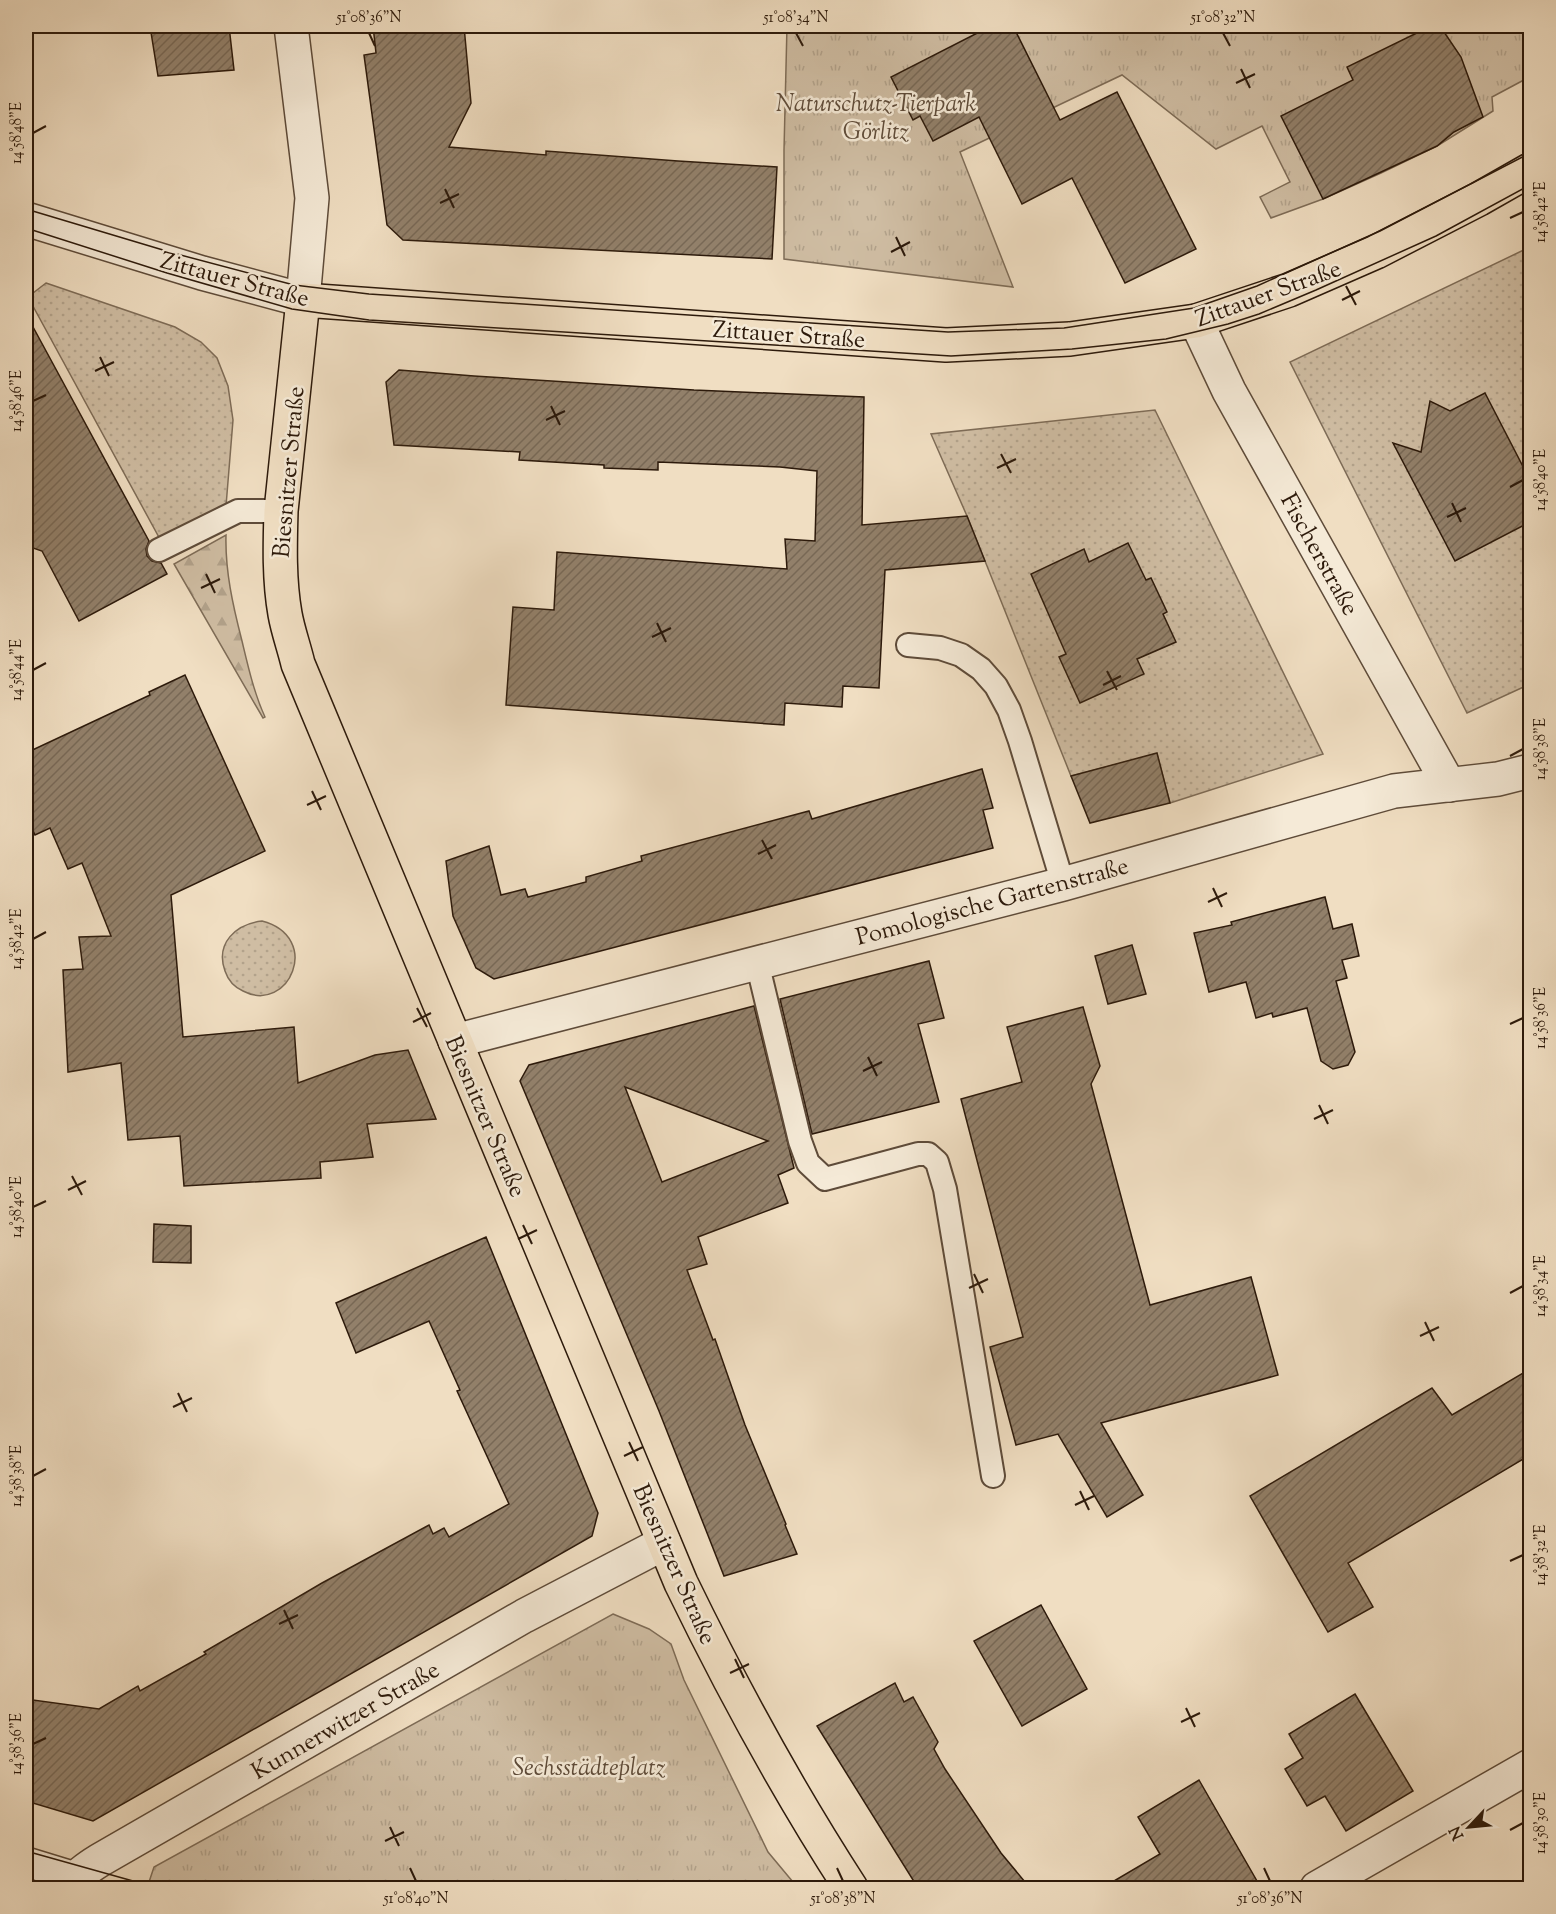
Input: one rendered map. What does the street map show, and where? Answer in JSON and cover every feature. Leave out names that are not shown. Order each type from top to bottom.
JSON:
[{"type":"main road","name":"Zittauer Straße","points":[[303,300],[946,345],[1070,339],[1196,321],[1289,290],[1350,264],[1479,199],[1530,170]]},
{"type":"main road","name":"Biesnitzer Straße","points":[[303,300],[281,511],[280,577],[285,615],[298,664],[681,1583],[722,1665],[815,1832],[851,1888]]},
{"type":"street","points":[[291,26],[312,198],[303,300]]},
{"type":"street","name":"Zittauer Straße","points":[[26,219],[202,273],[303,300]]},
{"type":"street","name":"Fischerstraße","points":[[1196,321],[1228,391],[1449,785]]},
{"type":"street","name":"Pomologische Gartenstraße","points":[[455,1041],[1063,884],[1394,791],[1498,779],[1530,771]]},
{"type":"street","name":"Kunnerwitzer Straße","points":[[26,1864],[72,1884],[85,1869],[100,1860],[524,1616],[664,1543]]},
{"type":"street","points":[[1317,1888],[1530,1766]]},
{"type":"lane","points":[[159,550],[238,510],[281,511]]},
{"type":"lane","points":[[908,645],[940,648],[961,655],[981,669],[996,686],[1009,710],[1020,741],[1063,884]]},
{"type":"lane","points":[[757,962],[800,1142],[808,1163],[825,1179],[918,1154],[927,1154],[937,1162],[945,1189],[993,1476]]},
{"type":"green space","name":"Naturschutz-Tierpark Görlitz","points":[[787,26],[1530,26],[1530,87],[1522,81],[1492,97],[1493,111],[1437,146],[1323,199],[1271,218],[1260,197],[1290,182],[1262,126],[1216,149],[1122,75],[960,152],[1013,287],[784,259]]},
{"type":"green space","points":[[1530,247],[1530,684],[1467,713],[1290,362]]},
{"type":"green space","points":[[46,283],[175,327],[201,342],[217,358],[228,386],[233,420],[226,506],[161,541],[28,297]]},
{"type":"green space","points":[[1155,410],[1323,754],[1170,803],[1157,754],[1071,776],[967,516],[931,434]]},
{"type":"green space","points":[[226,535],[228,575],[233,602],[252,679],[265,717],[263,718],[174,564]]},
{"type":"green space","points":[[262,921],[281,930],[291,942],[295,957],[293,971],[285,984],[274,992],[260,996],[243,991],[232,983],[225,971],[223,952],[225,944],[236,931]]},
{"type":"green space","name":"Sechsstädteplatz","points":[[613,1614],[649,1629],[671,1644],[684,1680],[768,1852],[798,1888],[147,1888],[154,1867]]},
{"type":"building","points":[[150,26],[229,26],[234,70],[158,76]]},
{"type":"building","points":[[373,26],[464,26],[471,103],[449,147],[546,155],[546,151],[777,167],[772,259],[403,240],[387,225],[364,55],[376,53]]},
{"type":"building","points":[[991,26],[1013,26],[1060,120],[1117,92],[1196,249],[1125,283],[1072,178],[1022,204],[979,117],[933,141],[920,116],[913,120],[891,77]]},
{"type":"building","points":[[1431,26],[1440,26],[1461,57],[1483,117],[1454,132],[1437,146],[1323,199],[1281,116],[1353,80],[1347,67]]},
{"type":"building","points":[[26,314],[149,541],[146,549],[147,556],[152,561],[161,563],[167,574],[79,621],[42,551],[30,547],[26,538]]},
{"type":"building","points":[[399,370],[694,390],[864,397],[862,525],[967,516],[985,561],[885,570],[879,688],[843,686],[842,707],[785,703],[784,725],[506,705],[513,607],[554,610],[557,552],[787,569],[785,539],[815,541],[817,471],[780,467],[658,462],[658,470],[604,468],[604,465],[519,460],[520,452],[394,445],[386,382]]},
{"type":"building","points":[[1485,393],[1530,480],[1530,522],[1455,561],[1393,443],[1421,452],[1430,401],[1450,411]]},
{"type":"building","points":[[1128,543],[1146,580],[1151,578],[1167,612],[1163,614],[1176,642],[1137,659],[1144,674],[1080,703],[1059,657],[1066,654],[1031,574],[1084,549],[1089,562]]},
{"type":"building","points":[[185,675],[265,851],[171,895],[183,1037],[294,1027],[298,1083],[375,1055],[408,1050],[436,1119],[367,1124],[373,1157],[320,1162],[321,1178],[184,1186],[180,1136],[128,1140],[121,1063],[68,1072],[63,970],[83,969],[79,937],[111,936],[82,863],[68,869],[50,828],[35,835],[26,815],[26,753],[150,695],[149,692]]},
{"type":"building","points":[[1157,753],[1170,803],[1090,823],[1071,776]]},
{"type":"building","points":[[982,769],[993,808],[983,810],[993,848],[494,979],[476,968],[453,916],[446,861],[489,846],[501,895],[525,889],[528,897],[586,882],[586,877],[642,861],[641,856],[809,811],[812,819]]},
{"type":"building","points":[[1325,897],[1333,929],[1352,924],[1359,956],[1342,960],[1347,978],[1336,981],[1355,1052],[1348,1065],[1333,1069],[1321,1061],[1307,1008],[1273,1017],[1272,1013],[1256,1018],[1246,982],[1209,992],[1194,933],[1232,925],[1231,922]]},
{"type":"building","points":[[1132,945],[1146,994],[1108,1004],[1095,956]]},
{"type":"building","points":[[929,961],[944,1018],[918,1024],[939,1102],[812,1134],[780,999]]},
{"type":"building","points":[[754,1006],[794,1168],[778,1175],[788,1203],[698,1237],[707,1264],[687,1270],[713,1340],[715,1339],[745,1425],[797,1554],[724,1576],[659,1411],[520,1081],[529,1065]],"holes":[[[625,1087],[768,1141],[662,1182]]]},
{"type":"building","points":[[1083,1007],[1100,1066],[1091,1084],[1150,1305],[1251,1277],[1278,1375],[1101,1423],[1143,1495],[1107,1517],[1058,1434],[1016,1445],[990,1347],[1023,1337],[961,1099],[1022,1082],[1007,1027]]},
{"type":"building","points":[[154,1224],[191,1226],[191,1263],[153,1262]]},
{"type":"building","points":[[486,1237],[598,1513],[592,1536],[93,1821],[26,1801],[26,1699],[99,1709],[138,1686],[140,1691],[206,1654],[204,1652],[322,1583],[429,1525],[433,1534],[444,1528],[449,1537],[509,1504],[457,1391],[460,1390],[429,1321],[356,1353],[336,1303]]},
{"type":"building","points":[[1530,1369],[1530,1455],[1348,1563],[1373,1607],[1328,1632],[1250,1496],[1432,1388],[1452,1415]]},
{"type":"building","points":[[1041,1605],[1087,1689],[1022,1726],[974,1641]]},
{"type":"building","points":[[895,1683],[904,1702],[913,1697],[938,1742],[934,1749],[945,1769],[1001,1853],[1030,1888],[918,1888],[817,1726]]},
{"type":"building","points":[[1355,1694],[1413,1791],[1346,1831],[1325,1796],[1307,1806],[1285,1769],[1303,1758],[1289,1734]]},
{"type":"building","points":[[1199,1780],[1261,1888],[1102,1888],[1160,1854],[1138,1817]]},
{"type":"tram line","points":[[26,209],[173,253],[294,285],[369,294],[948,332],[1064,328],[1194,308],[1257,286],[1380,231],[1530,153]]},
{"type":"tram line","points":[[26,228],[167,273],[292,309],[369,320],[951,356],[1072,349],[1166,339],[1228,324],[1259,314],[1316,290],[1436,236],[1530,185]]},
{"type":"tram line","points":[[26,1851],[158,1888]]},
{"type":"tram line","points":[[26,1878],[60,1888]]}]
